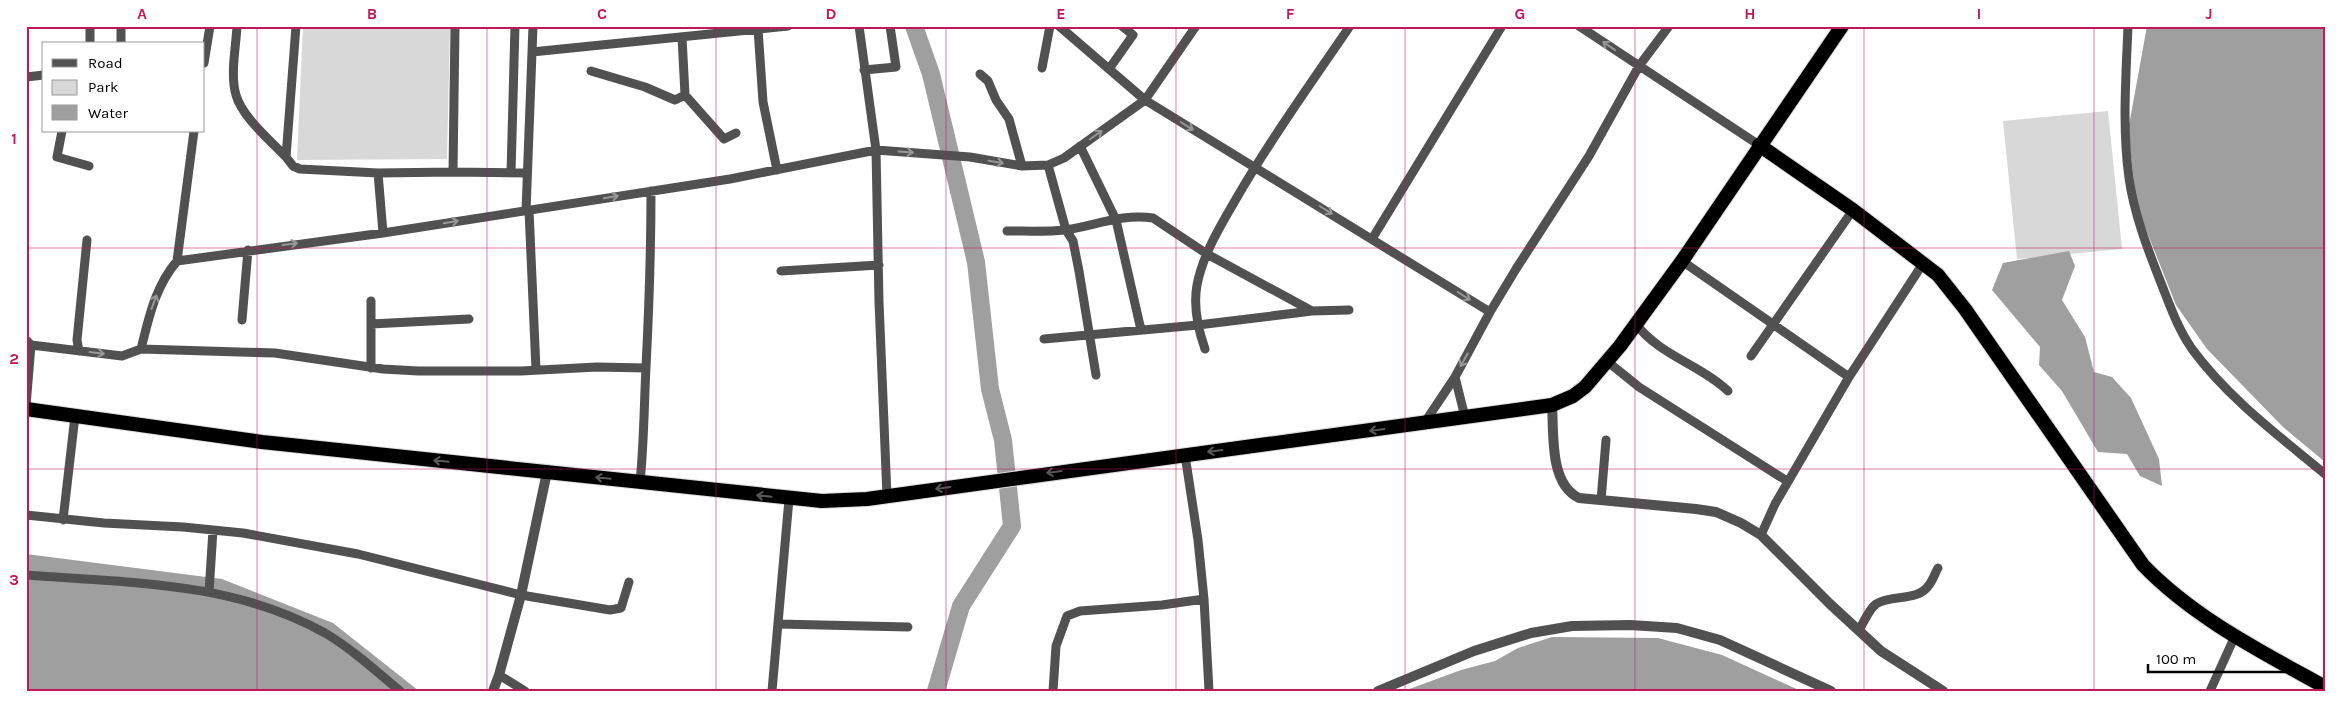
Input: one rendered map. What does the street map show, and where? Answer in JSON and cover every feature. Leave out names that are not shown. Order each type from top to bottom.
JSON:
[{"type":"highway","points":[[26,408],[262,442],[789,499],[847,500],[992,482],[1552,405],[1574,396],[1608,362],[1682,261],[1842,26]]},
{"type":"highway","points":[[1760,146],[1853,210],[1924,262],[1938,275],[1965,309],[2143,565],[2165,586],[2235,636],[2325,687]]},
{"type":"street","points":[[90,26],[90,42]]},
{"type":"street","points":[[121,26],[121,42]]},
{"type":"street","points":[[205,57],[210,26]]},
{"type":"street","points":[[237,26],[234,80],[236,98],[244,112],[293,166],[300,169],[378,173],[527,173]]},
{"type":"street","points":[[286,157],[296,26]]},
{"type":"street","points":[[452,172],[455,26]]},
{"type":"street","points":[[511,173],[515,26]]},
{"type":"street","points":[[533,26],[527,173],[536,370]]},
{"type":"street","points":[[532,52],[786,26]]},
{"type":"street","points":[[858,26],[876,150],[887,496]]},
{"type":"street","points":[[864,70],[896,67],[890,26]]},
{"type":"street","points":[[1042,68],[1050,26]]},
{"type":"street","points":[[1060,26],[1145,100],[1490,312]]},
{"type":"street","points":[[1108,69],[1133,35],[1122,26]]},
{"type":"street","points":[[177,261],[528,211],[777,170],[876,150],[970,157],[1022,166],[1048,165],[1064,158],[1145,100],[1196,26]]},
{"type":"street","points":[[1205,349],[1198,325],[1195,301],[1197,286],[1207,254],[1255,166],[1350,26]]},
{"type":"street","points":[[1372,239],[1502,26]]},
{"type":"street","points":[[1579,26],[1760,146]]},
{"type":"street","points":[[1425,422],[1455,377],[1490,312],[1589,156],[1639,66],[1669,26]]},
{"type":"street","points":[[2128,26],[2124,106],[2129,178],[2134,203],[2169,305],[2192,348],[2212,372],[2260,420],[2325,474]]},
{"type":"street","points":[[758,30],[763,102],[777,170]]},
{"type":"street","points":[[682,37],[686,95],[724,138],[736,133]]},
{"type":"street","points":[[592,71],[645,87],[675,100],[686,95]]},
{"type":"street","points":[[980,74],[988,81],[996,100],[1009,119],[1022,166]]},
{"type":"street","points":[[26,77],[42,75]]},
{"type":"street","points":[[62,132],[57,157],[89,166]]},
{"type":"street","points":[[141,349],[151,309],[163,277],[177,261],[194,132]]},
{"type":"street","points":[[1080,146],[1116,220],[1141,330]]},
{"type":"street","points":[[1048,165],[1066,230],[1074,249],[1096,375]]},
{"type":"street","points":[[378,173],[383,233]]},
{"type":"street","points":[[640,482],[645,428],[646,368],[650,319],[651,191]]},
{"type":"street","points":[[1751,356],[1772,323],[1853,210]]},
{"type":"street","points":[[1007,231],[1066,230],[1144,216],[1153,218],[1207,254],[1312,311]]},
{"type":"street","points":[[79,351],[77,340],[87,240]]},
{"type":"street","points":[[242,320],[248,250]]},
{"type":"street","points":[[1682,261],[1849,377]]},
{"type":"street","points":[[1761,534],[1774,504],[1849,377],[1924,262]]},
{"type":"street","points":[[781,270],[879,265]]},
{"type":"street","points":[[371,301],[371,368]]},
{"type":"street","points":[[1044,339],[1198,325],[1312,311],[1349,310]]},
{"type":"street","points":[[371,324],[470,319]]},
{"type":"street","points":[[1636,324],[1643,334],[1694,369],[1719,383],[1728,391]]},
{"type":"street","points":[[26,408],[29,342],[122,356],[141,349],[275,353],[371,368],[418,371],[536,370],[597,367],[646,368]]},
{"type":"street","points":[[1608,362],[1639,388],[1788,481]]},
{"type":"street","points":[[1455,377],[1465,417]]},
{"type":"street","points":[[1552,405],[1557,462],[1564,484],[1570,494],[1579,498],[1716,512],[1741,523],[1761,534],[1881,651],[1943,691]]},
{"type":"street","points":[[62,520],[75,416]]},
{"type":"street","points":[[1601,500],[1606,440]]},
{"type":"street","points":[[1186,455],[1198,540],[1210,691]]},
{"type":"street","points":[[493,691],[521,595],[547,472]]},
{"type":"street","points":[[772,691],[789,499]]},
{"type":"street","points":[[26,516],[213,530],[291,541],[358,554],[521,595],[610,610],[621,608],[629,582]]},
{"type":"street","points":[[209,592],[213,530]]},
{"type":"street","points":[[1859,630],[1874,606],[1883,601],[1916,595],[1922,592],[1929,587],[1938,568]]},
{"type":"street","points":[[26,575],[174,585],[252,602],[326,634],[345,646],[400,691]]},
{"type":"street","points":[[1053,691],[1056,646],[1067,616],[1080,610],[1162,605],[1204,600]]},
{"type":"street","points":[[778,624],[908,627]]},
{"type":"street","points":[[1378,691],[1474,651],[1531,633],[1572,626],[1630,625],[1678,628],[1720,640],[1831,691]]},
{"type":"street","points":[[2210,691],[2235,636]]},
{"type":"street","points":[[499,675],[525,691]]},
{"type":"green space","points":[[303,26],[450,26],[447,159],[297,160]]},
{"type":"green space","points":[[2108,111],[2122,249],[2017,259],[2003,121]]},
{"type":"water","points":[[2147,26],[2325,26],[2325,462],[2283,427],[2207,349],[2176,305],[2137,207],[2128,131]]},
{"type":"water","points":[[2069,251],[2075,266],[2062,300],[2085,337],[2094,372],[2112,377],[2131,398],[2159,459],[2162,486],[2140,476],[2127,454],[2098,452],[2062,391],[2039,365],[2040,347],[1992,290],[2003,263]]},
{"type":"water","points":[[26,554],[222,579],[333,623],[419,691],[26,691]]},
{"type":"water","points":[[1552,637],[1658,638],[1722,655],[1801,691],[1404,691],[1461,670],[1495,661],[1518,648]]},
{"type":"waterway","points":[[914,26],[931,74],[976,262],[990,389],[1003,440],[1012,526],[961,606],[936,691]]}]
